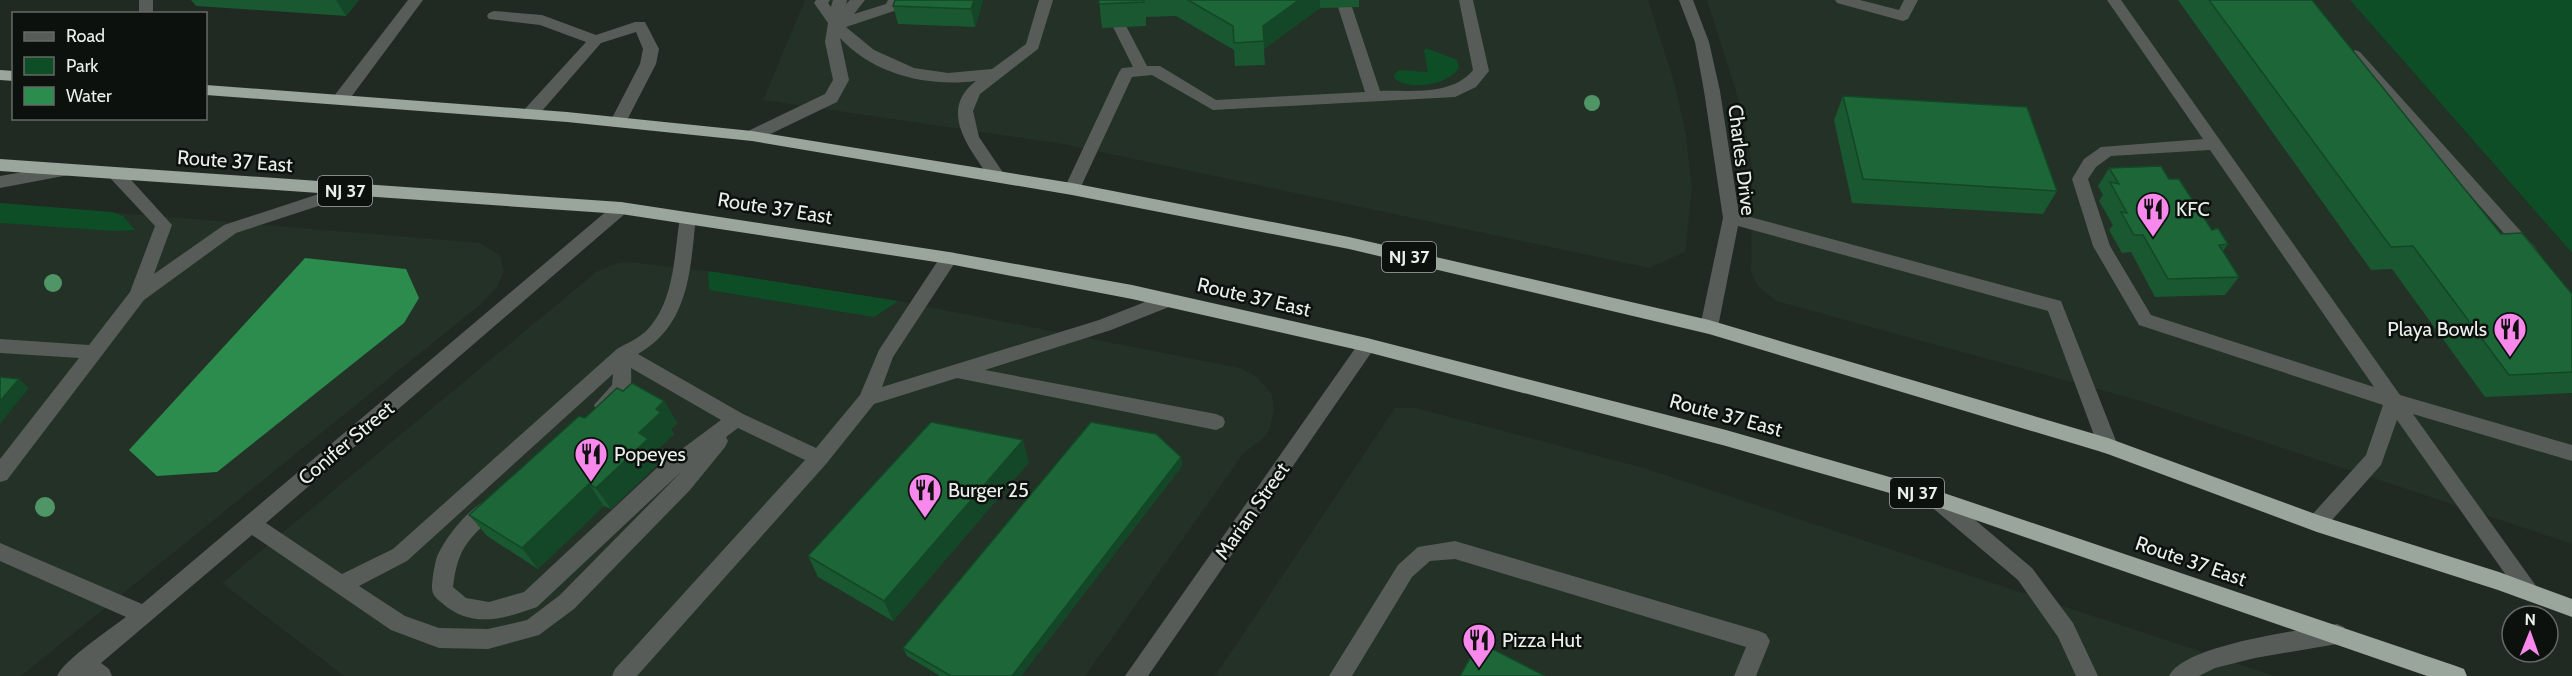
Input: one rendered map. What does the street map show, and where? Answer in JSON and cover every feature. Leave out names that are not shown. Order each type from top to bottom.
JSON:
[{"type":"highway","name":"NJ 37","points":[[207,90],[618,122],[752,136],[1072,189],[1349,243],[1709,327],[2108,446],[2317,523],[2572,608]]},
{"type":"highway","name":"Route 37 East","points":[[0,165],[346,191],[621,208],[949,258],[1168,300],[1367,345],[1726,438],[1935,498],[2456,676]]},
{"type":"street","points":[[340,100],[416,0]]},
{"type":"street","points":[[507,0],[494,16],[542,20],[596,40]]},
{"type":"street","points":[[823,0],[821,3],[836,25],[861,49],[898,68],[942,78],[993,74]]},
{"type":"street","points":[[752,136],[831,98],[841,80],[832,42],[840,0]]},
{"type":"street","points":[[836,25],[858,0]]},
{"type":"street","points":[[836,25],[873,6],[876,0]]},
{"type":"street","points":[[836,25],[892,8],[895,0]]},
{"type":"street","points":[[998,177],[971,138],[966,111],[973,91],[1033,46],[1046,0]]},
{"type":"street","points":[[1072,189],[1127,72],[1155,70],[1213,105],[1450,93],[1471,83],[1481,71],[1466,0]]},
{"type":"street","name":"Charles Drive","points":[[1686,0],[1702,42],[1731,218],[1709,327]]},
{"type":"street","points":[[1842,0],[1903,16],[1911,0]]},
{"type":"street","points":[[2114,0],[2529,592]]},
{"type":"street","points":[[1345,8],[1374,97]]},
{"type":"street","points":[[530,115],[567,70],[596,40],[640,25],[651,49],[648,64],[618,122]]},
{"type":"street","points":[[1120,27],[1142,70]]},
{"type":"street","points":[[2345,44],[2540,261]]},
{"type":"street","points":[[2215,144],[2107,151],[2090,163],[2080,179],[2102,246],[2145,320],[2394,401],[2572,453]]},
{"type":"street","points":[[0,182],[68,170]]},
{"type":"street","points":[[117,175],[164,225],[138,295]]},
{"type":"street","points":[[0,474],[138,295],[230,229],[346,191]]},
{"type":"street","name":"Conifer Street","points":[[68,676],[93,669],[144,615],[621,208]]},
{"type":"street","points":[[343,584],[400,555],[623,354],[653,335],[668,317],[677,290],[688,217]]},
{"type":"street","points":[[1731,218],[2055,306],[2108,446]]},
{"type":"street","points":[[623,676],[819,458],[868,399],[885,355],[949,258]]},
{"type":"street","points":[[868,399],[1105,325],[1168,300]]},
{"type":"street","name":"Marian Street","points":[[1137,676],[1367,345]]},
{"type":"street","points":[[0,346],[94,352]]},
{"type":"street","points":[[623,354],[736,419],[819,458]]},
{"type":"street","points":[[585,420],[621,388],[623,354]]},
{"type":"street","points":[[958,371],[1216,422]]},
{"type":"street","points":[[2317,523],[2374,459],[2394,401]]},
{"type":"street","points":[[251,524],[398,623],[439,638],[488,639],[532,628],[567,602],[674,493],[736,419]]},
{"type":"street","points":[[506,493],[462,533],[446,560],[442,590],[461,607],[489,611],[530,600],[666,471],[736,419]]},
{"type":"street","points":[[1935,498],[2025,574],[2066,630],[2087,676]]},
{"type":"street","points":[[1340,676],[1405,571],[1425,553],[1455,550],[1759,641],[1745,676]]},
{"type":"street","points":[[0,552],[144,615]]},
{"type":"street","points":[[2180,676],[2190,668],[2258,646],[2337,634]]},
{"type":"shaded area","points":[[805,0],[1648,0],[1675,85],[1686,135],[1692,190],[1685,252],[1649,268],[1063,144],[763,100]]},
{"type":"shaded area","points":[[1707,0],[2350,0],[2572,253],[2572,544],[2144,402],[1776,301],[1758,286],[1751,272],[1752,167],[1743,114]]},
{"type":"shaded area","points":[[0,203],[480,243],[500,255],[504,272],[497,287],[481,304],[21,676],[0,676]]},
{"type":"shaded area","points":[[630,262],[708,271],[898,301],[1240,368],[1256,376],[1272,394],[1274,410],[1270,428],[1265,437],[1244,453],[1085,676],[344,676],[222,583],[596,272],[618,263]]},
{"type":"shaded area","points":[[1395,408],[1416,408],[1644,468],[2275,676],[1215,676]]},
{"type":"green space","points":[[2350,0],[2572,0],[2572,253]]},
{"type":"green space","points":[[1426,48],[1457,60],[1459,68],[1447,79],[1429,84],[1410,85],[1395,79],[1394,75],[1399,70],[1428,72],[1424,51]]},
{"type":"green space","points":[[0,203],[112,212],[123,216],[135,230],[115,231],[0,223]]},
{"type":"green space","points":[[708,271],[898,301],[874,317],[709,290]]},
{"type":"water","points":[[305,258],[406,269],[419,298],[404,323],[217,472],[157,476],[129,450]]},
{"type":"building","points":[[895,0],[974,0],[971,9],[893,6]]},
{"type":"building","points":[[1099,0],[1144,0],[1144,2],[1099,4]]},
{"type":"building","points":[[1188,0],[1299,0],[1263,26],[1264,41],[1234,43],[1233,26]]},
{"type":"building","points":[[2209,0],[2312,0],[2501,234],[2522,233],[2572,294],[2572,372],[2509,375],[2413,246],[2391,247]]},
{"type":"building","points":[[1843,96],[2027,107],[2057,191],[1863,179]]},
{"type":"building","points":[[2161,166],[2169,179],[2179,179],[2212,230],[2218,228],[2228,244],[2219,245],[2239,277],[2168,279],[2143,235],[2134,235],[2121,212],[2127,213],[2110,182],[2119,184],[2109,168]]},
{"type":"building","points":[[0,377],[19,379],[0,401]]},
{"type":"building","points":[[632,383],[664,401],[656,409],[661,412],[639,433],[648,439],[596,488],[589,484],[522,548],[469,515],[579,416],[585,418],[617,388],[623,391]]},
{"type":"building","name":"Burger 25","points":[[931,422],[1023,440],[884,601],[808,556]]},
{"type":"building","points":[[1091,422],[1156,434],[1181,457],[1012,676],[951,676],[903,648]]},
{"type":"building","points":[[1479,642],[1545,676],[1460,676]]},
{"type":"place","name":"KFC","points":[[2153,238]]},
{"type":"place","name":"Playa Bowls","points":[[2510,358]]},
{"type":"place","name":"Popeyes","points":[[591,483]]},
{"type":"place","name":"Burger 25","points":[[925,519]]},
{"type":"place","name":"Pizza Hut","points":[[1479,669]]}]
